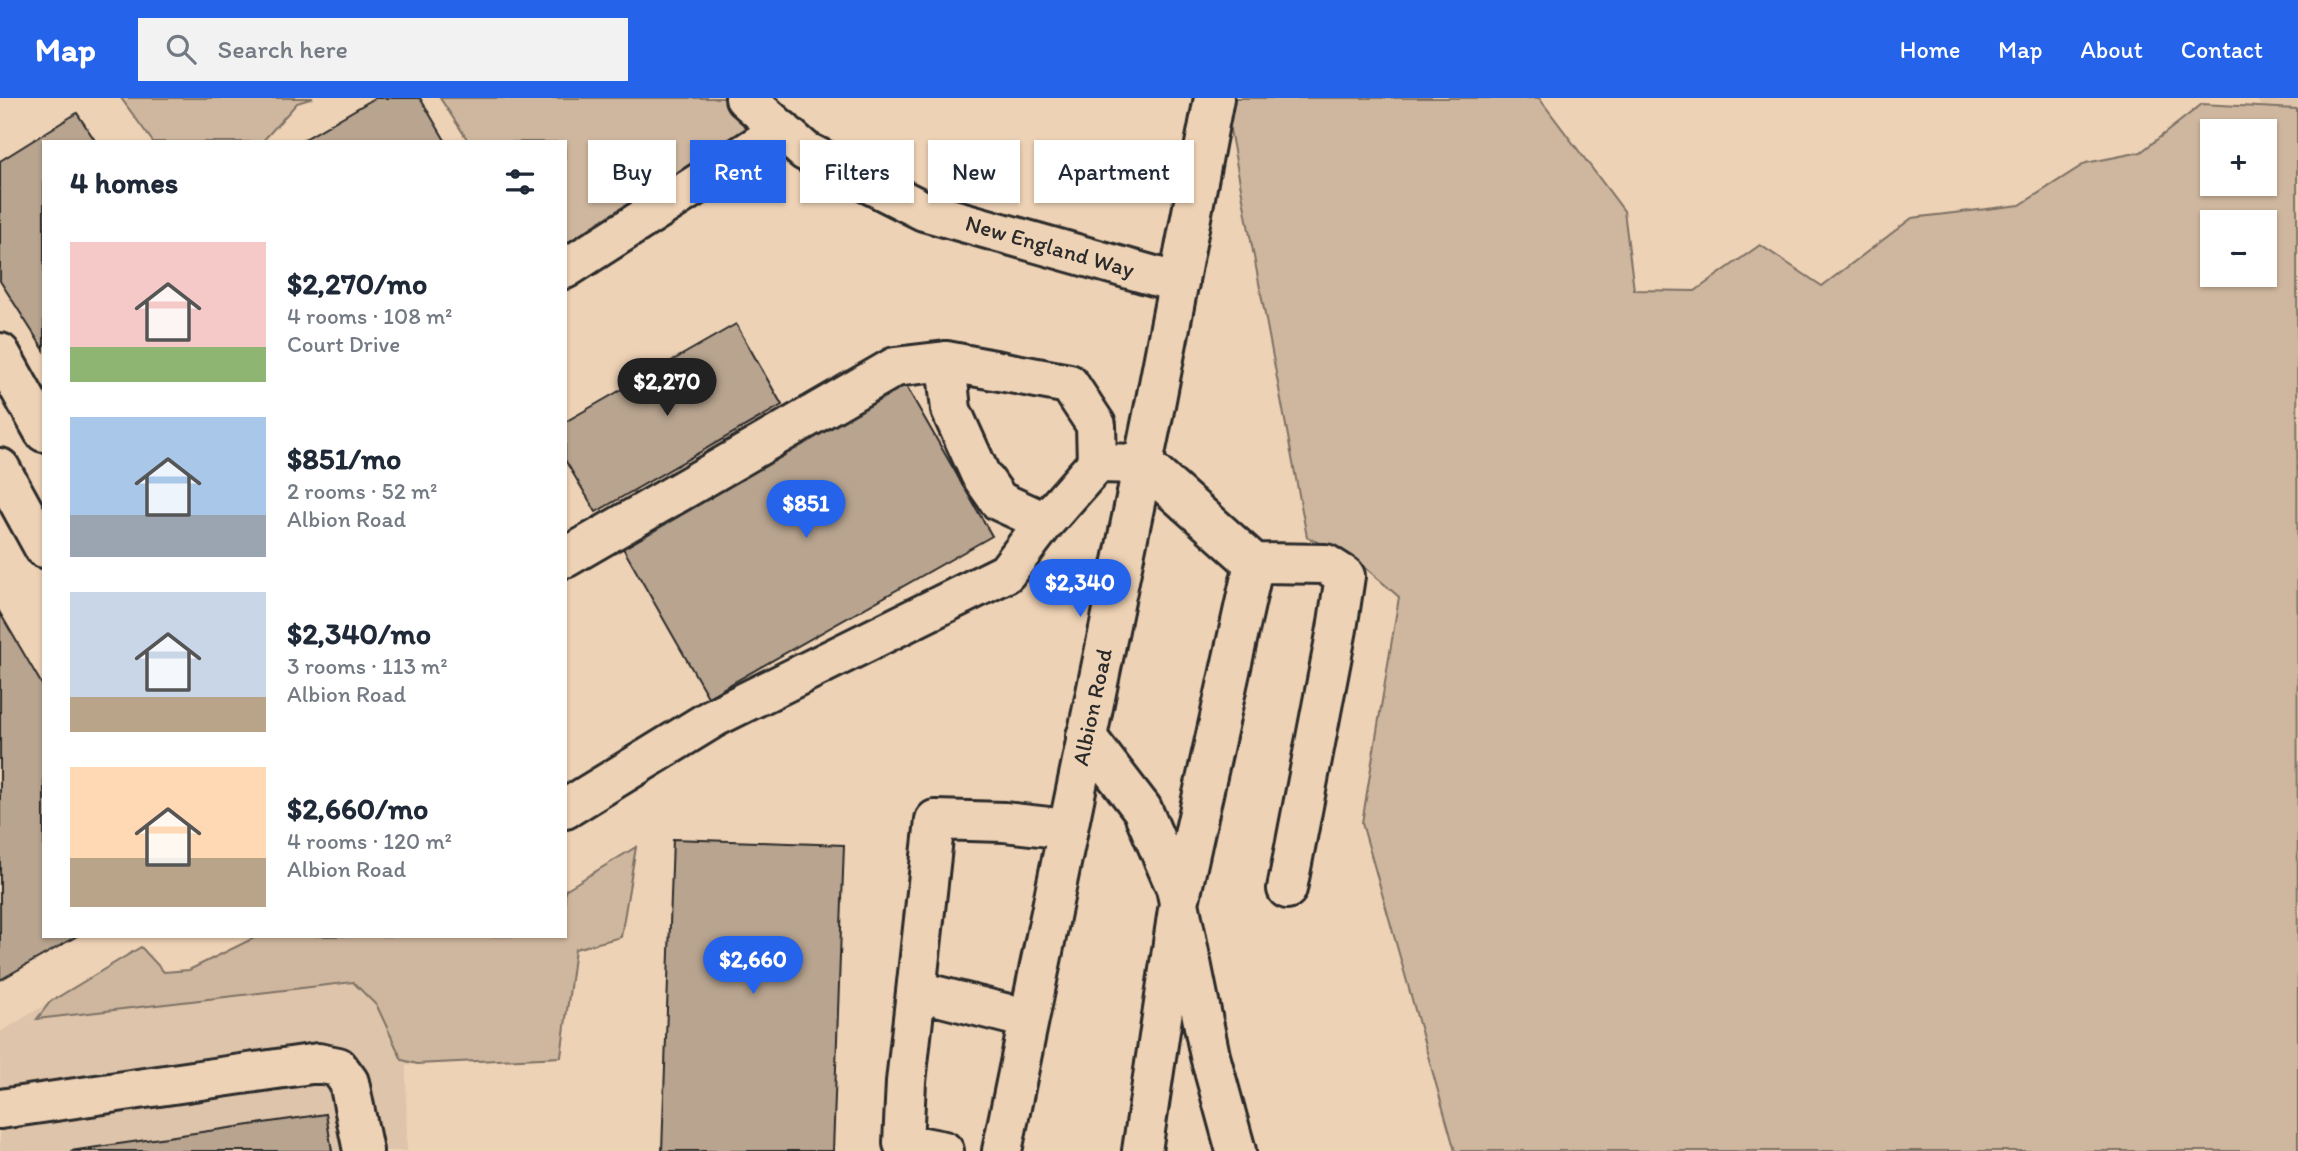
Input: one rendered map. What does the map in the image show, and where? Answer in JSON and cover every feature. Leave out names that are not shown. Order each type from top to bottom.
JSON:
[{"type":"main road","name":"New England Way","points":[[745,98],[805,151],[924,211],[1179,283]]},
{"type":"main road","name":"Albion Road","points":[[1002,1151],[1143,464],[1214,98]]},
{"type":"main road","points":[[567,269],[782,130]]},
{"type":"main road","points":[[0,353],[42,428]]},
{"type":"main road","points":[[946,361],[951,410],[980,474],[999,501],[1045,522]]},
{"type":"main road","points":[[567,557],[895,367],[946,361],[1069,384],[1096,425],[1097,463],[1045,522],[1006,573],[715,717],[567,808]]},
{"type":"main road","points":[[1097,463],[1143,464],[1254,563],[1326,564],[1345,576],[1287,889]]},
{"type":"main road","points":[[0,468],[42,544]]},
{"type":"main road","points":[[1142,1151],[1179,903],[1254,563]]},
{"type":"main road","points":[[1086,737],[1142,809],[1176,888],[1210,1056],[1236,1151]]},
{"type":"main road","points":[[944,1151],[903,1143],[906,1082],[935,820],[1004,822],[1067,829]]},
{"type":"main road","points":[[918,991],[1028,1019]]},
{"type":"main road","points":[[0,1109],[317,1063],[338,1067],[349,1082],[363,1151]]},
{"type":"shaded area","points":[[121,98],[313,98],[297,103],[264,140],[152,140]]},
{"type":"shaded area","points":[[440,98],[745,98],[780,131],[766,140],[690,140],[690,190],[676,200],[676,140],[588,140],[588,203],[671,203],[567,272],[567,140],[468,140]]},
{"type":"shaded area","points":[[1224,98],[1539,98],[1624,211],[1634,290],[1695,291],[1760,245],[1822,286],[1912,218],[2020,205],[2086,163],[2141,152],[2202,104],[2297,109],[2298,1151],[1455,1151],[1362,823],[1399,597],[1360,563],[1307,537]]},
{"type":"shaded area","points":[[2255,98],[2298,98],[2298,151],[2277,125],[2277,119],[2272,119]]},
{"type":"shaded area","points":[[636,847],[621,937],[575,949],[561,1057],[417,1064],[402,1060],[377,1006],[353,982],[37,1019],[50,1002],[141,947],[164,972],[189,970],[254,938],[567,938],[567,889]]},
{"type":"shaded area","points":[[353,982],[377,1006],[402,1060],[417,1064],[406,1066],[407,1151],[0,1151],[0,1032],[50,1002],[38,1019]]},
{"type":"building","points":[[375,98],[420,98],[445,140],[303,140]]},
{"type":"building","points":[[77,113],[95,140],[42,140],[42,347],[0,281],[0,161]]},
{"type":"building","points":[[736,324],[782,405],[596,512],[567,463],[567,421]]},
{"type":"building","points":[[905,384],[992,536],[708,697],[620,543]]},
{"type":"building","points":[[0,613],[42,685],[42,938],[74,938],[0,980]]},
{"type":"building","points":[[673,839],[844,845],[833,1151],[662,1151]]},
{"type":"building","points":[[326,1114],[332,1151],[70,1151]]}]
